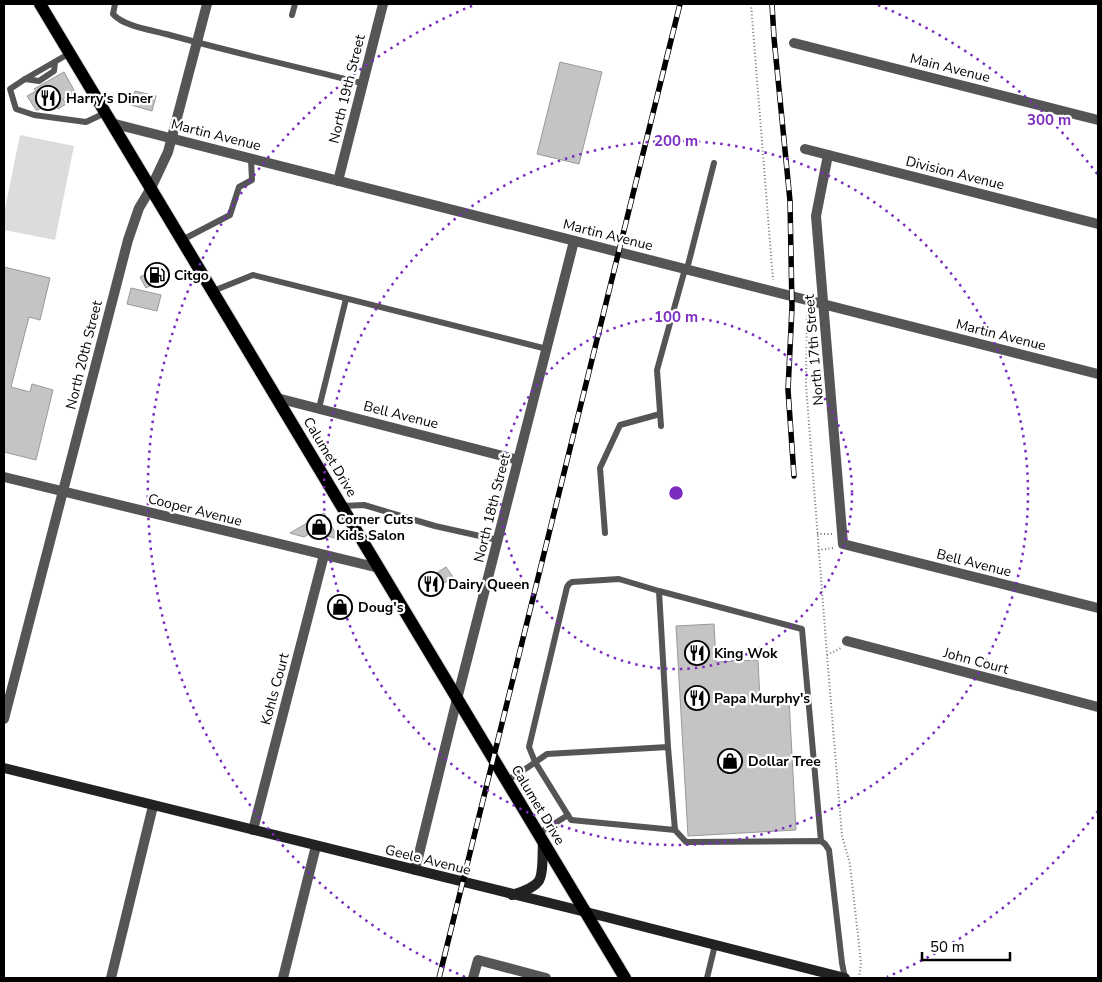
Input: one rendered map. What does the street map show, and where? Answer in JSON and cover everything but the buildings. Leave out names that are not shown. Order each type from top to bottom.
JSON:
[{"type":"main road","name":"Calumet Drive","points":[[40,4],[625,978]]},
{"type":"street","name":"North 20th Street","points":[[4,719],[128,240],[139,208],[165,160],[207,4]]},
{"type":"street","name":"North 19th Street","points":[[338,181],[382,4]]},
{"type":"street","name":"Main Avenue","points":[[794,43],[1098,120]]},
{"type":"street","name":"Martin Avenue","points":[[108,118],[172,139],[1098,374]]},
{"type":"street","name":"Division Avenue","points":[[805,149],[1098,224]]},
{"type":"street","name":"North 17th Street","points":[[828,155],[816,216],[843,539]]},
{"type":"street","name":"North 18th Street","points":[[415,870],[574,241]]},
{"type":"street","name":"Bell Avenue","points":[[277,398],[518,460]]},
{"type":"street","name":"Cooper Avenue","points":[[4,477],[379,568]]},
{"type":"street","name":"Bell Avenue","points":[[843,539],[1098,608]]},
{"type":"street","name":"Kohls Court","points":[[253,830],[324,555]]},
{"type":"street","name":"John Court","points":[[847,641],[1098,707]]},
{"type":"street","name":"Geele Avenue","points":[[4,768],[845,978]]},
{"type":"street","points":[[111,978],[153,806]]},
{"type":"street","points":[[512,895],[533,886],[539,880],[541,872],[540,838]]},
{"type":"street","points":[[283,978],[316,846]]},
{"type":"street","points":[[473,978],[478,960],[546,978]]},
{"type":"lane","points":[[114,4],[113,14],[117,19],[130,24],[197,43],[362,83]]},
{"type":"lane","points":[[292,15],[295,4]]},
{"type":"lane","points":[[70,53],[10,89],[16,109],[34,116],[86,122],[108,118]]},
{"type":"lane","points":[[182,240],[230,215],[239,187],[252,180],[251,159]]},
{"type":"lane","points":[[661,426],[657,370],[714,163]]},
{"type":"lane","points":[[213,291],[253,275],[547,349]]},
{"type":"lane","points":[[319,408],[346,298]]},
{"type":"lane","points":[[605,533],[600,468],[604,459],[620,425],[660,414]]},
{"type":"lane","points":[[342,506],[364,505],[435,526],[498,540]]},
{"type":"lane","points":[[675,830],[573,821],[536,762],[529,747],[569,584],[572,582],[619,579],[802,629],[821,841]]},
{"type":"lane","points":[[659,591],[675,830],[686,842],[821,841],[825,844],[829,850],[845,978]]},
{"type":"lane","points":[[506,781],[547,754],[668,747]]},
{"type":"lane","points":[[540,838],[568,815]]},
{"type":"lane","points":[[707,978],[715,945]]},
{"type":"path","points":[[751,4],[773,277]]},
{"type":"path","points":[[808,308],[806,385],[818,550],[842,836],[850,864],[861,962],[859,978]]},
{"type":"path","points":[[817,534],[843,539]]},
{"type":"path","points":[[818,550],[834,548],[843,539]]},
{"type":"path","points":[[826,655],[843,647],[847,641]]},
{"type":"shaded area","points":[[20,135],[74,146],[55,240],[4,230],[4,214]]},
{"type":"railway","points":[[439,978],[680,4]]},
{"type":"railway","points":[[772,4],[790,201],[792,307],[788,390],[794,476]]},
{"type":"place","name":"Harry's Diner","points":[[48,98]]},
{"type":"place","name":"Citgo","points":[[157,275]]},
{"type":"place","name":"Corner Cuts Kids Salon","points":[[319,527]]},
{"type":"place","name":"Dairy Queen","points":[[431,584]]},
{"type":"place","name":"Doug's","points":[[340,607]]},
{"type":"place","name":"King Wok","points":[[697,653]]},
{"type":"place","name":"Papa Murphy's","points":[[697,698]]},
{"type":"place","name":"Dollar Tree","points":[[730,761]]}]
